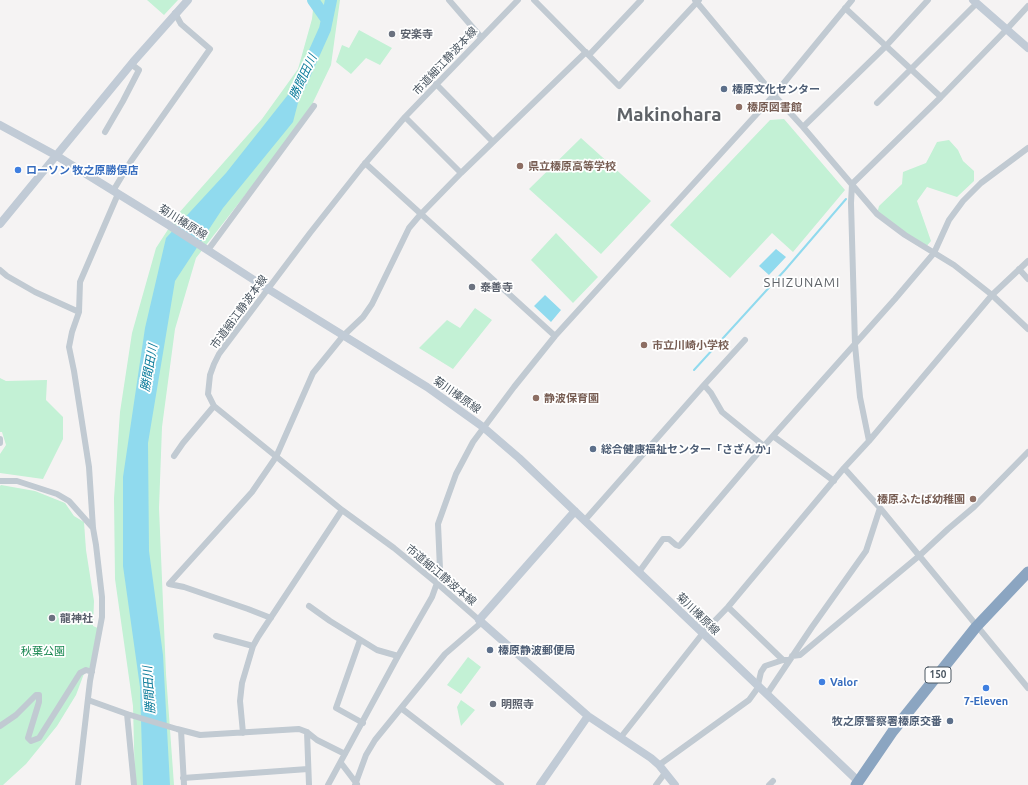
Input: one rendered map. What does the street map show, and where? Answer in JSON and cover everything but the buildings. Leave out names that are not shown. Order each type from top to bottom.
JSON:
[{"type":"highway","name":"150","points":[[857,783],[893,731],[976,627],[1028,572]]},
{"type":"main road","points":[[0,224],[132,64],[175,13],[188,0]]},
{"type":"main road","points":[[975,2],[1008,29],[1028,48]]},
{"type":"main road","name":"菊川榛原線","points":[[2,129],[57,156],[343,336],[427,387],[483,427],[519,458],[585,520],[767,694],[857,783]]},
{"type":"main road","points":[[575,511],[481,621],[588,716],[621,737],[659,765],[675,785]]},
{"type":"main road","points":[[540,785],[588,716]]},
{"type":"street","points":[[449,0],[481,37]]},
{"type":"street","name":"市道細江静波本線","points":[[481,621],[394,548],[342,510],[214,406],[208,394],[210,375],[219,354],[365,163],[405,117],[518,0]]},
{"type":"street","points":[[534,0],[620,86],[670,33],[697,1],[774,95],[804,127],[877,214],[905,235],[954,265],[992,295],[1028,329]]},
{"type":"street","points":[[271,618],[170,584],[252,492],[276,457],[313,373],[343,336],[363,317],[372,304],[409,228],[420,214],[493,142],[587,54],[641,0]]},
{"type":"street","points":[[328,785],[432,597],[440,569],[438,524],[456,474],[483,427],[555,336],[774,95],[852,0]]},
{"type":"street","points":[[804,127],[886,46],[928,0]]},
{"type":"street","points":[[877,103],[975,2]]},
{"type":"street","points":[[869,441],[860,396],[855,345],[851,203],[852,184],[941,97],[1008,29],[1028,6]]},
{"type":"street","points":[[845,8],[941,97]]},
{"type":"street","points":[[78,785],[92,672],[102,617],[102,597],[93,528],[89,467],[69,347],[72,332],[79,312],[80,282],[115,192],[131,161],[210,49],[182,24],[175,13]]},
{"type":"street","points":[[105,132],[123,102],[139,70],[132,64]]},
{"type":"street","points":[[436,84],[493,142]]},
{"type":"street","points":[[208,250],[314,106]]},
{"type":"street","points":[[405,117],[461,173]]},
{"type":"street","points":[[639,572],[663,539],[669,539],[679,546],[681,544],[764,446],[855,345],[934,252],[949,220],[962,201],[981,183],[1028,148]]},
{"type":"street","points":[[365,163],[555,336]]},
{"type":"street","points":[[621,737],[703,633],[728,608],[844,468],[869,441],[992,295],[1028,261]]},
{"type":"street","points":[[1019,269],[1028,279]]},
{"type":"street","points":[[0,270],[7,276],[35,292],[79,312]]},
{"type":"street","points":[[585,520],[745,340]]},
{"type":"street","points":[[704,385],[711,393],[722,412],[764,446]]},
{"type":"street","points":[[174,456],[214,406]]},
{"type":"street","points":[[773,436],[834,481]]},
{"type":"street","points":[[659,765],[749,700],[754,695],[758,686],[761,672],[765,666],[800,655],[919,556],[974,507],[1028,452]]},
{"type":"street","points":[[844,468],[880,508],[976,627],[1028,688]]},
{"type":"street","points":[[0,481],[17,481],[57,494],[69,501],[93,528]]},
{"type":"street","points":[[767,694],[788,659],[866,551],[880,508]]},
{"type":"street","points":[[243,733],[240,701],[242,683],[253,646],[342,510]]},
{"type":"street","points":[[309,606],[377,650],[398,656]]},
{"type":"street","points":[[728,608],[788,659]]},
{"type":"street","points":[[356,784],[366,755],[375,740],[445,654],[481,621]]},
{"type":"street","points":[[216,636],[253,646]]},
{"type":"street","points":[[360,640],[336,708],[363,723]]},
{"type":"street","points":[[0,726],[16,715],[36,695],[40,695],[28,738],[31,741],[39,738],[80,673],[86,670],[92,672]]},
{"type":"street","points":[[88,700],[126,714],[200,735],[299,729],[345,754]]},
{"type":"street","points":[[401,708],[501,785]]},
{"type":"street","points":[[126,714],[134,785]]},
{"type":"street","points":[[179,730],[184,785]]},
{"type":"street","points":[[306,732],[308,785]]},
{"type":"street","points":[[341,762],[356,784]]},
{"type":"street","points":[[183,778],[308,769]]},
{"type":"street","points":[[656,785],[665,773]]},
{"type":"green space","points":[[147,0],[178,0],[164,15]]},
{"type":"green space","points":[[314,0],[340,0],[331,65],[306,117],[196,258],[175,329],[162,427],[159,508],[166,674],[174,785],[135,785],[133,706],[115,579],[114,498],[120,412],[132,333],[156,248],[178,214],[262,119],[298,69],[312,19]]},
{"type":"green space","points":[[359,30],[392,48],[380,65],[366,58],[351,74],[336,62],[342,45],[349,48]]},
{"type":"green space","points":[[784,119],[845,190],[793,252],[772,233],[730,278],[670,225],[770,120]]},
{"type":"green space","points":[[581,138],[651,201],[601,254],[529,189]]},
{"type":"green space","points":[[949,140],[958,150],[963,161],[974,171],[974,181],[957,197],[927,187],[917,201],[931,241],[925,248],[877,214],[879,206],[902,184],[903,172],[926,163],[937,142]]},
{"type":"green space","points":[[556,233],[598,277],[573,303],[531,260]]},
{"type":"green space","points":[[475,308],[492,320],[453,369],[419,348],[447,320],[460,328]]},
{"type":"green space","points":[[0,378],[6,381],[47,380],[46,400],[63,417],[63,439],[43,479],[0,473],[0,454],[6,445],[2,432],[0,432]]},
{"type":"green space","name":"秋葉公園","points":[[1,485],[35,491],[65,503],[74,516],[84,522],[86,550],[94,601],[93,626],[100,629],[92,672],[85,671],[76,695],[57,726],[26,764],[3,785],[0,785]]},
{"type":"green space","points":[[468,657],[481,667],[461,694],[447,685]]},
{"type":"green space","points":[[461,700],[475,710],[461,726],[457,707]]},
{"type":"water","points":[[306,72],[293,122],[223,208],[175,281],[148,443],[149,551],[163,655],[170,785],[143,785],[140,687],[123,566],[123,477],[145,328],[166,238],[226,173]]},
{"type":"water","points":[[776,249],[786,257],[769,275],[759,266]]},
{"type":"water","points":[[545,295],[561,310],[551,322],[534,306]]},
{"type":"waterway","points":[[313,0],[327,20]]},
{"type":"waterway","name":"勝間田川","points":[[299,87],[325,29],[331,0]]},
{"type":"waterway","points":[[694,370],[785,270],[846,199]]},
{"type":"place","name":"安楽寺","points":[[392,34]]},
{"type":"place","name":"榛原文化センター","points":[[724,89]]},
{"type":"place","name":"榛原図書館","points":[[739,107]]},
{"type":"place","name":"県立榛原高等学校","points":[[520,166]]},
{"type":"place","name":"ローソン 牧之原勝俣店","points":[[18,170]]},
{"type":"place","name":"泰善寺","points":[[472,287]]},
{"type":"place","name":"市立川崎小学校","points":[[644,345]]},
{"type":"place","name":"静波保育園","points":[[536,398]]},
{"type":"place","name":"総合健康福祉センター「さざんか」","points":[[593,449]]},
{"type":"place","name":"榛原ふたば幼稚園","points":[[973,499]]},
{"type":"place","name":"龍神社","points":[[52,618]]},
{"type":"place","name":"榛原静波郵便局","points":[[490,650]]},
{"type":"place","name":"Valor","points":[[822,682]]},
{"type":"place","name":"7-Eleven","points":[[986,688]]},
{"type":"place","name":"明照寺","points":[[493,704]]},
{"type":"place","name":"牧之原警察署榛原交番","points":[[950,721]]},
{"type":"district","name":"Makinohara","points":[[669,115]]},
{"type":"district","name":"SHIZUNAMI","points":[[802,283]]}]
